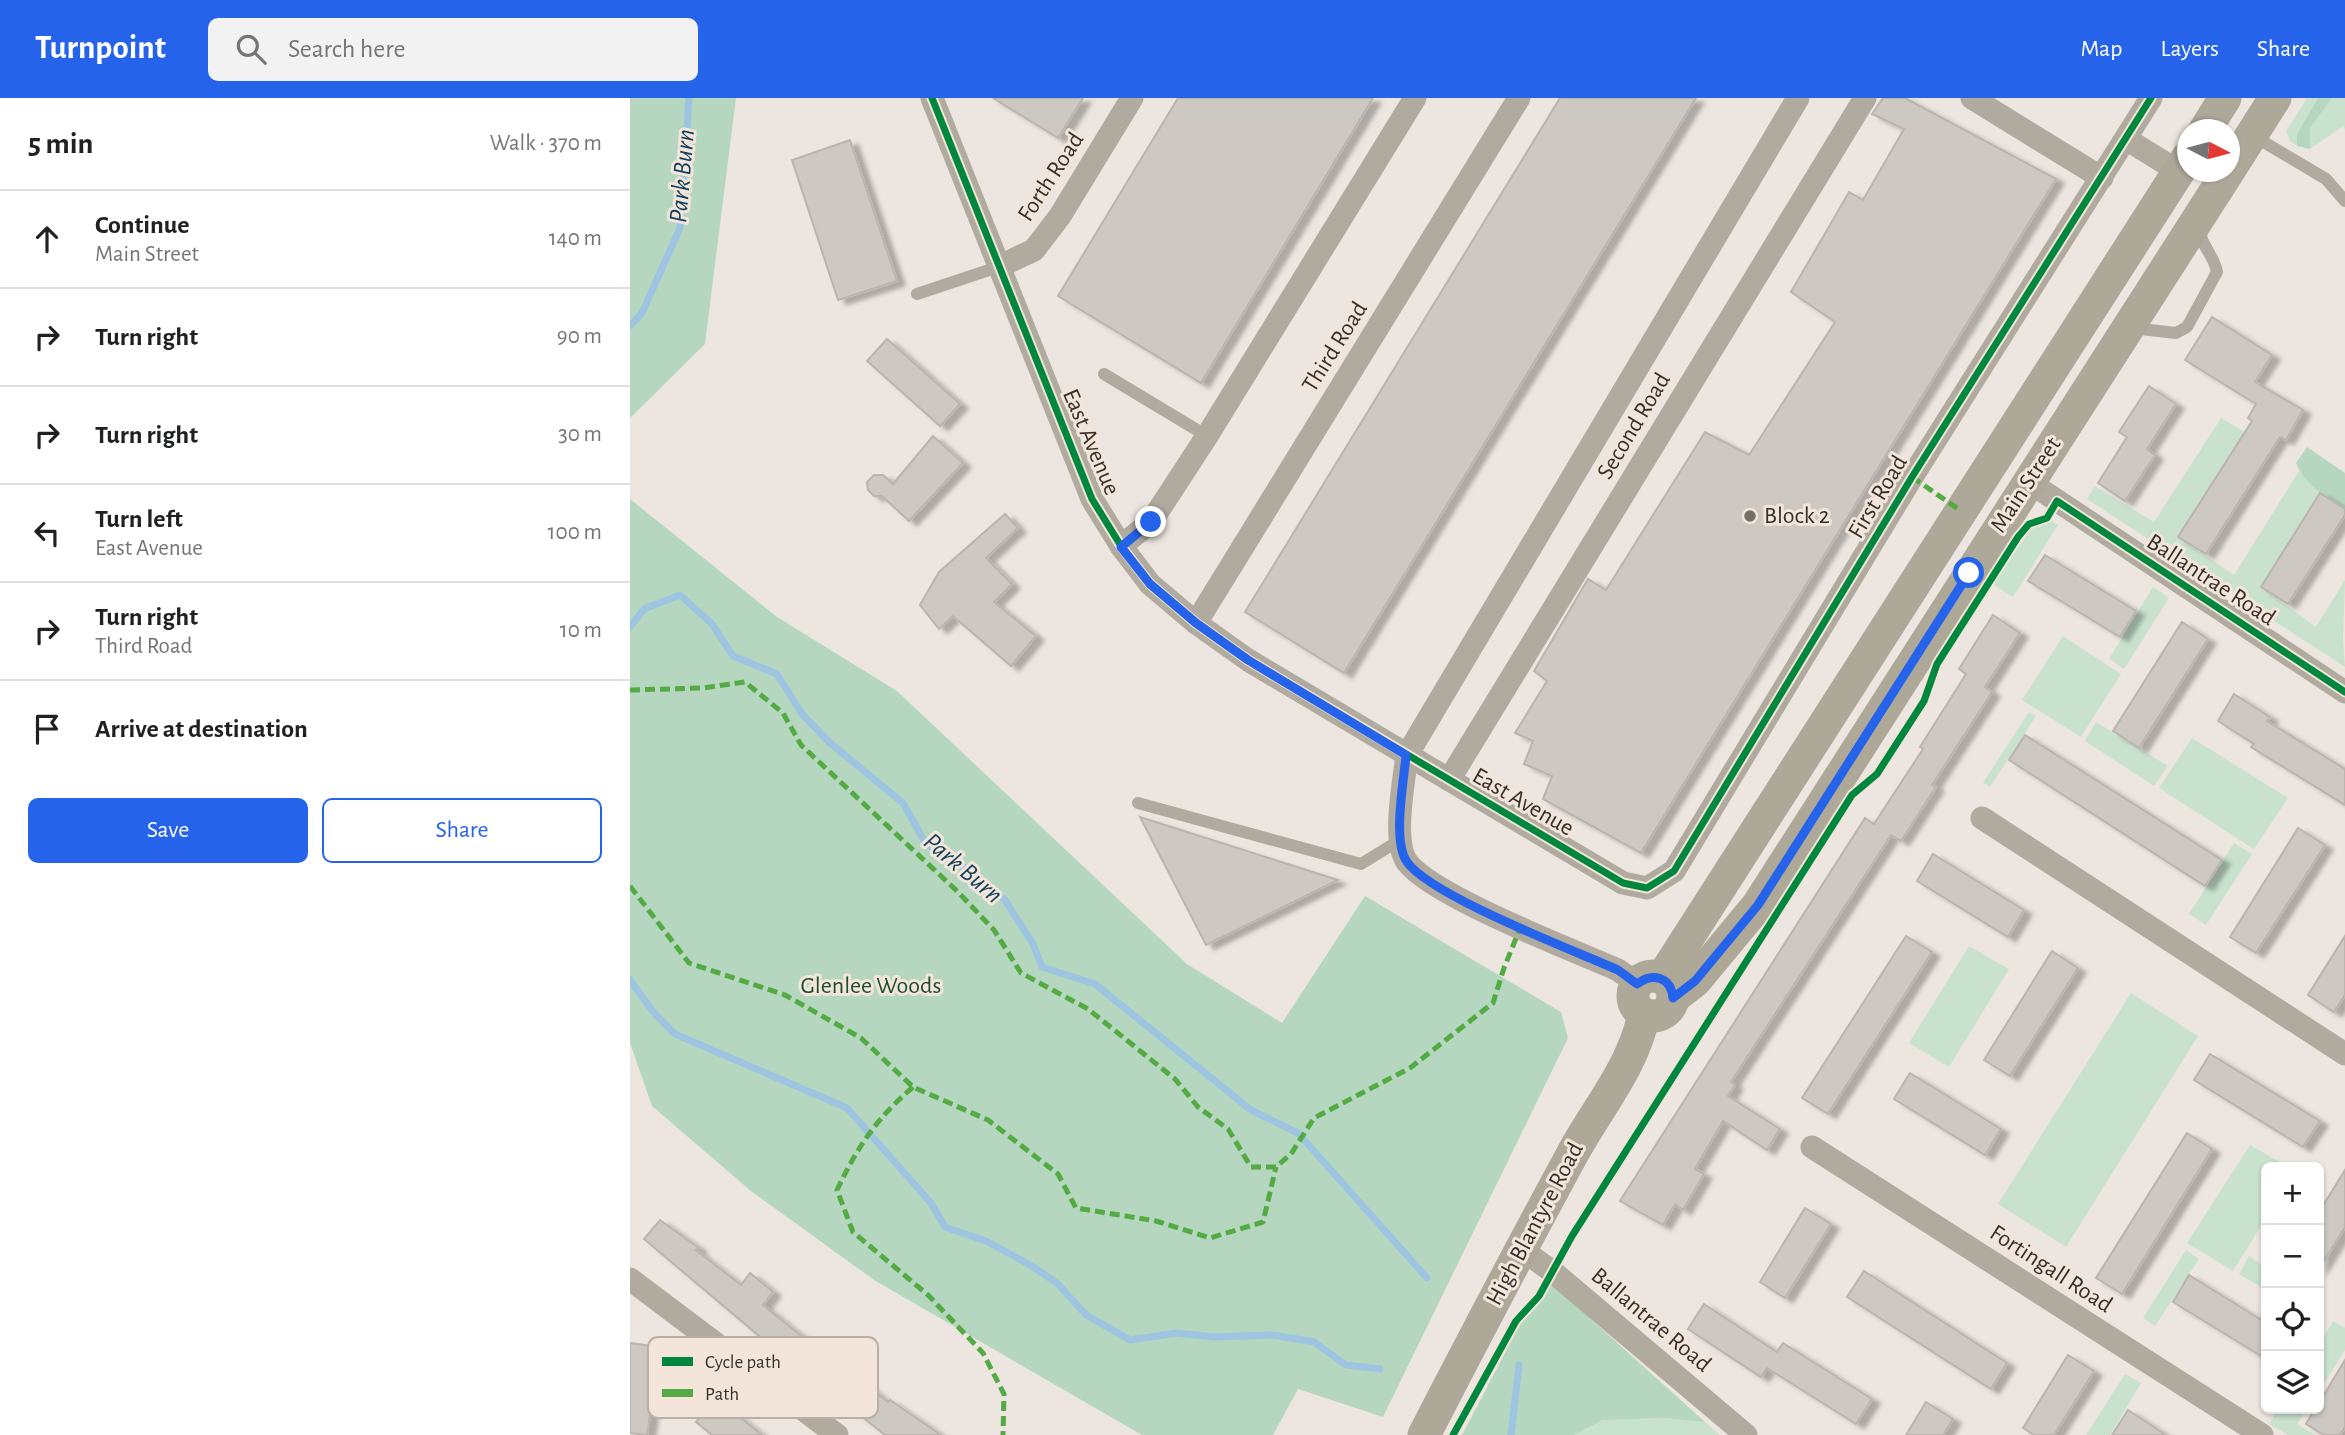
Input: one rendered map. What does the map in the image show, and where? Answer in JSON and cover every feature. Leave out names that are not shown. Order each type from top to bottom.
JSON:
[{"type":"main road","points":[[2212,119],[2225,98]]},
{"type":"main road","name":"Main Street","points":[[2240,152],[2275,98]]},
{"type":"main road","name":"Main Street","points":[[1654,994],[1685,940],[2177,173]]},
{"type":"main road","name":"Main Street","points":[[1654,994],[1695,981],[1758,905],[2221,182]]},
{"type":"main road","name":"High Blantyre Road","points":[[1424,1435],[1521,1248],[1585,1132],[1629,1061],[1640,1038],[1654,994]]},
{"type":"street","name":"East Avenue","points":[[932,98],[1092,499],[1121,547],[1150,584],[1196,623],[1248,660],[1623,883]]},
{"type":"street","name":"Forth Road","points":[[998,267],[1034,250],[1060,216],[1132,98]]},
{"type":"street","points":[[1121,547],[1151,522],[1415,98]]},
{"type":"street","name":"Third Road","points":[[1196,623],[1519,98]]},
{"type":"street","name":"Second Road","points":[[1406,755],[1798,98]]},
{"type":"street","name":"Second Road","points":[[1449,780],[1865,98]]},
{"type":"street","points":[[1972,98],[2102,178]]},
{"type":"street","name":"First Road","points":[[1623,883],[1647,888],[1674,871],[1912,477],[2126,139],[2146,100]]},
{"type":"street","points":[[2126,139],[2177,161]]},
{"type":"street","name":"Ballantrae Road","points":[[2029,482],[2345,692]]},
{"type":"street","points":[[1406,755],[1400,841],[1407,862],[1440,890],[1618,970],[1654,994]]},
{"type":"street","points":[[1982,818],[2345,1054]]},
{"type":"street","name":"Fortingall Road","points":[[1812,1147],[2262,1435]]},
{"type":"street","name":"Ballantrae Road","points":[[1521,1248],[1746,1435]]},
{"type":"street","points":[[630,1279],[707,1337]]},
{"type":"street","points":[[814,1418],[836,1435]]},
{"type":"lane","points":[[2251,135],[2326,179],[2345,201]]},
{"type":"lane","points":[[2127,330],[2138,327],[2176,333],[2187,327],[2217,272],[2215,262],[2202,244],[2202,212]]},
{"type":"lane","points":[[917,294],[998,267]]},
{"type":"lane","points":[[1104,374],[1207,436]]},
{"type":"lane","points":[[1138,803],[1361,864],[1400,841]]},
{"type":"green space","points":[[630,98],[736,98],[705,344],[630,418]]},
{"type":"green space","points":[[2307,98],[2318,98],[2297,134],[2297,146],[2290,141],[2286,131]]},
{"type":"green space","points":[[2318,98],[2332,98],[2310,128],[2310,149],[2297,146],[2297,134]]},
{"type":"green space","points":[[2332,98],[2345,98],[2345,129],[2343,126],[2310,149],[2310,128]]},
{"type":"green space","points":[[2221,418],[2245,432],[2178,537],[2234,575],[2299,471],[2320,493],[2261,587],[2316,627],[2345,580],[2345,667],[2087,499],[2095,486],[2154,522]]},
{"type":"green space","points":[[2307,447],[2345,473],[2345,509],[2304,478],[2296,463]]},
{"type":"green space","name":"Glenlee Woods","points":[[630,499],[777,617],[897,691],[1187,964],[1282,1023],[1365,896],[1561,1012],[1568,1038],[1383,1417],[1298,1389],[1273,1435],[1142,1435],[874,1280],[751,1191],[652,1106],[630,1043]]},
{"type":"green space","points":[[2042,514],[2058,525],[2013,597],[1992,584]]},
{"type":"green space","points":[[2153,587],[2169,598],[2124,669],[2109,659]]},
{"type":"green space","points":[[2063,636],[2121,674],[2081,737],[2022,700]]},
{"type":"green space","points":[[2029,712],[2036,716],[1990,787],[1983,783]]},
{"type":"green space","points":[[2096,722],[2168,766],[2154,786],[2085,741]]},
{"type":"green space","points":[[2192,738],[2288,798],[2254,849],[2159,788]]},
{"type":"green space","points":[[2234,843],[2252,854],[2206,925],[2189,914]]},
{"type":"green space","points":[[1969,946],[2009,969],[1949,1067],[1909,1043]]},
{"type":"green space","points":[[2131,993],[2198,1036],[2066,1247],[1998,1204]]},
{"type":"green space","points":[[2250,1145],[2280,1162],[2261,1162],[2261,1226],[2233,1271],[2187,1243]]},
{"type":"green space","points":[[2186,1250],[2199,1259],[2155,1326],[2143,1318]]},
{"type":"green space","points":[[2249,1256],[2261,1264],[2261,1287],[2239,1274]]},
{"type":"green space","points":[[1552,1284],[1705,1422],[1664,1418],[1603,1420],[1574,1435],[1462,1435],[1540,1286]]},
{"type":"green space","points":[[2333,1321],[2345,1328],[2345,1350],[2324,1383],[2324,1351],[2324,1336]]},
{"type":"green space","points":[[2125,1374],[2141,1383],[2110,1435],[2086,1435]]},
{"type":"green space","points":[[2276,1414],[2304,1414],[2297,1424],[2315,1435],[2288,1435],[2269,1424]]},
{"type":"green space","points":[[1664,1418],[1705,1422],[1720,1435],[1574,1435],[1603,1420]]},
{"type":"building","points":[[993,98],[1083,98],[1058,138]]},
{"type":"building","points":[[1178,98],[1373,98],[1201,383],[1058,296]]},
{"type":"building","points":[[1560,98],[1696,98],[1344,673],[1245,612]]},
{"type":"building","name":"Block 2","points":[[1883,98],[1905,98],[2056,179],[1641,853],[1543,799],[1552,776],[1524,764],[1533,741],[1515,733],[1547,681],[1534,671],[1588,579],[1606,590],[1705,432],[1749,455],[1835,322],[1791,292],[1849,192],[1863,200],[1904,129],[1872,114]]},
{"type":"building","points":[[850,140],[897,281],[838,300],[792,160]]},
{"type":"building","points":[[2212,317],[2272,355],[2255,382],[2303,410],[2286,440],[2280,437],[2206,554],[2178,537],[2252,421],[2248,418],[2256,404],[2185,360]]},
{"type":"building","points":[[887,339],[960,404],[940,426],[867,361]]},
{"type":"building","points":[[2149,386],[2176,404],[2147,449],[2155,455],[2125,501],[2098,483],[2127,437],[2119,432]]},
{"type":"building","points":[[933,436],[963,463],[909,521],[882,496],[874,496],[868,490],[867,482],[874,475],[883,475],[893,484]]},
{"type":"building","points":[[2320,493],[2345,509],[2345,515],[2288,604],[2261,587]]},
{"type":"building","points":[[1005,514],[1018,528],[986,558],[1012,584],[994,602],[1036,636],[1011,666],[953,616],[939,629],[920,605],[939,572]]},
{"type":"building","points":[[2045,555],[2136,611],[2120,637],[2028,581]]},
{"type":"building","points":[[1993,615],[2020,633],[1985,687],[1992,692],[1932,785],[1936,787],[1901,841],[1891,835],[1731,1082],[1735,1085],[1728,1096],[1780,1129],[1767,1150],[1723,1121],[1695,1169],[1704,1174],[1683,1210],[1675,1204],[1663,1225],[1620,1201],[1865,818],[1874,824],[1923,749],[1920,747],[1966,674],[1959,669]]},
{"type":"building","points":[[2182,622],[2208,639],[2139,748],[2113,731]]},
{"type":"building","points":[[2234,694],[2270,717],[2267,721],[2345,769],[2345,805],[2251,747],[2254,744],[2218,721]]},
{"type":"building","points":[[2025,735],[2222,860],[2205,886],[2009,760]]},
{"type":"building","points":[[1140,817],[1338,880],[1206,945]]},
{"type":"building","points":[[2298,828],[2325,845],[2256,953],[2230,937]]},
{"type":"building","points":[[1933,854],[2024,910],[2008,937],[1917,881]]},
{"type":"building","points":[[1906,936],[1932,952],[1828,1114],[1802,1098]]},
{"type":"building","points":[[2345,936],[2345,995],[2334,1012],[2308,995]]},
{"type":"building","points":[[2052,951],[2078,968],[2010,1076],[1984,1060]]},
{"type":"building","points":[[2210,1054],[2320,1121],[2303,1147],[2194,1080]]},
{"type":"building","points":[[1910,1073],[2001,1129],[1985,1155],[1894,1099]]},
{"type":"building","points":[[2187,1133],[2212,1149],[2122,1294],[2096,1278]]},
{"type":"building","points":[[2345,1170],[2345,1227],[2324,1261],[2324,1225],[2324,1204]]},
{"type":"building","points":[[1805,1208],[1831,1224],[1785,1298],[1760,1282]]},
{"type":"building","points":[[660,1220],[699,1248],[696,1250],[741,1285],[750,1273],[773,1292],[763,1305],[803,1337],[760,1337],[644,1239]]},
{"type":"building","points":[[1864,1271],[2007,1363],[1991,1389],[1847,1297]]},
{"type":"building","points":[[2189,1275],[2261,1320],[2261,1356],[2173,1302]]},
{"type":"building","points":[[1704,1304],[1777,1352],[1783,1343],[1872,1399],[1856,1424],[1767,1368],[1761,1377],[1688,1329]]},
{"type":"building","points":[[630,1343],[648,1345],[650,1418],[647,1435],[630,1433]]},
{"type":"building","points":[[2068,1355],[2094,1371],[2054,1435],[2034,1435],[2023,1428]]},
{"type":"building","points":[[2345,1360],[2345,1427],[2340,1435],[2324,1435],[2306,1424],[2312,1414],[2324,1414],[2324,1395]]},
{"type":"building","points":[[878,1394],[941,1435],[885,1435],[864,1418],[878,1418]]},
{"type":"building","points":[[1926,1402],[1953,1419],[1943,1435],[1906,1435]]},
{"type":"building","points":[[2128,1410],[2166,1435],[2112,1435]]},
{"type":"building","points":[[699,1418],[740,1418],[762,1435],[712,1435],[696,1422]]},
{"type":"waterway","name":"Park Burn","points":[[630,326],[642,313],[680,228],[689,98]]},
{"type":"waterway","name":"Park Burn","points":[[630,627],[644,609],[680,595],[712,624],[733,656],[777,674],[802,714],[830,743],[903,803],[926,844],[962,866],[1005,900],[1033,944],[1042,967],[1095,984],[1251,1110],[1298,1133],[1427,1278]]},
{"type":"waterway","points":[[630,980],[655,1014],[675,1034],[847,1108],[931,1203],[945,1227],[986,1241],[1032,1266],[1057,1283],[1086,1315],[1130,1340],[1177,1333],[1214,1337],[1273,1335],[1314,1342],[1346,1365],[1380,1369]]},
{"type":"waterway","name":"Park Burn","points":[[1511,1435],[1519,1365]]},
{"type":"marked path","points":[[1912,477],[1961,511]]},
{"type":"marked path","points":[[630,690],[703,688],[745,682],[783,713],[801,745],[958,892],[994,930],[1021,973],[1088,1009],[1175,1079],[1198,1107],[1228,1129],[1251,1167],[1276,1167],[1291,1154],[1314,1118],[1410,1068],[1493,1003],[1521,926]]},
{"type":"marked path","points":[[630,886],[689,963],[785,995],[861,1038],[913,1087],[988,1120],[1058,1174],[1076,1208],[1156,1221],[1210,1238],[1263,1222],[1276,1167]]},
{"type":"marked path","points":[[913,1087],[888,1110],[869,1134],[837,1190],[853,1232],[928,1295],[983,1353],[1004,1394],[1003,1435]]},
{"type":"cycle path","points":[[932,98],[1092,499],[1121,546],[1150,584],[1196,623],[1248,660],[1623,883],[1647,888],[1674,871],[1912,477],[2151,98]]},
{"type":"cycle path","points":[[1453,1435],[1516,1321],[1539,1296],[1572,1236],[1852,795],[1877,774],[1924,701],[1937,664],[2029,524],[2047,518],[2057,501],[2345,692]]},
{"type":"place","name":"Block 2","points":[[1750,516]]},
{"type":"route","points":[[1151,522],[1121,547],[1150,584],[1196,623],[1248,660],[1406,755],[1400,841],[1407,862],[1440,890],[1618,970],[1637,984],[1649,977],[1662,978],[1670,986],[1673,998],[1695,981],[1758,905],[1969,573]]}]
